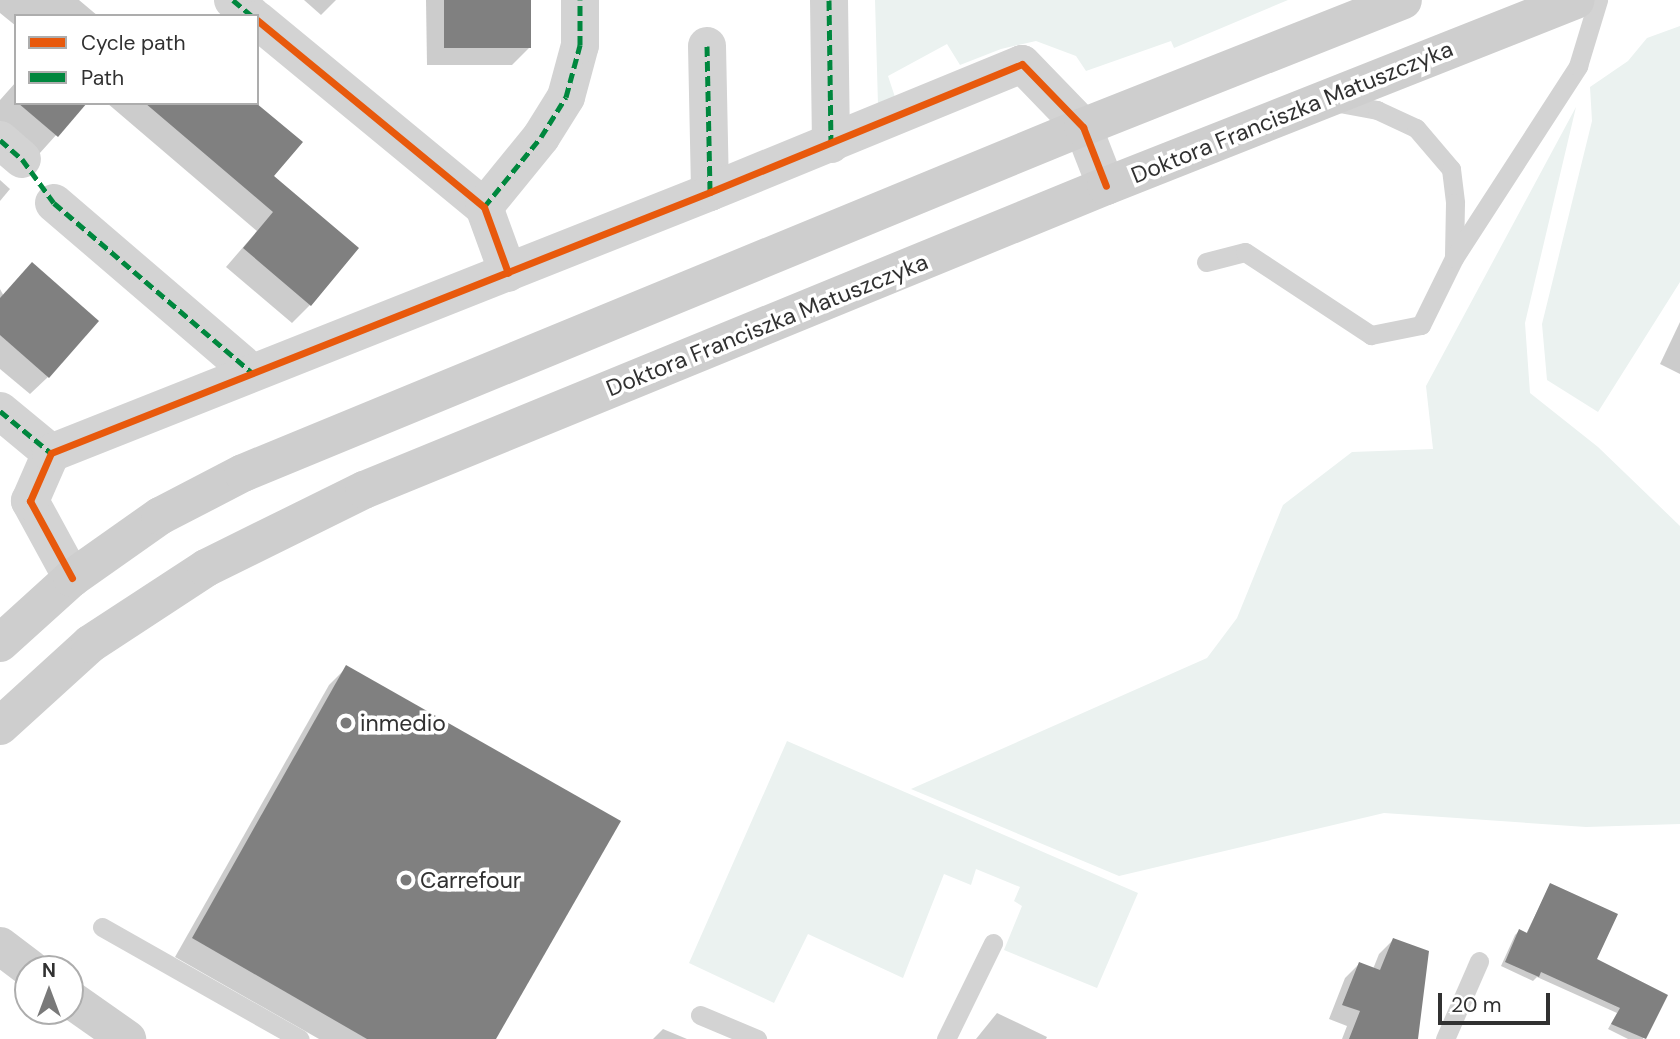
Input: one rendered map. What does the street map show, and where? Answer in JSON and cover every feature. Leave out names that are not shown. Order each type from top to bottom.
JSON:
[{"type":"main road","points":[[0,643],[72,579],[160,516],[243,473],[1083,127],[1403,0]]},
{"type":"main road","name":"Doktora Franciszka Matuszczyka","points":[[0,726],[90,644],[194,576],[364,490],[1106,186],[1576,0]]},
{"type":"main road","points":[[0,946],[14,957]]},
{"type":"main road","points":[[84,1009],[127,1039]]},
{"type":"street","points":[[233,0],[250,14]]},
{"type":"street","points":[[484,208],[541,137],[566,97],[580,45],[580,0]]},
{"type":"street","points":[[829,0],[831,144]]},
{"type":"street","points":[[259,22],[484,208],[508,272]]},
{"type":"street","points":[[706,46],[710,192]]},
{"type":"street","points":[[72,579],[30,501],[51,453],[831,144],[1022,64],[1083,127],[1106,186]]},
{"type":"street","points":[[54,203],[251,372]]},
{"type":"street","points":[[0,411],[51,453]]},
{"type":"lane","points":[[1206,262],[1245,252],[1371,335],[1421,325],[1454,258],[1578,66],[1598,0]]},
{"type":"lane","points":[[1323,100],[1377,110],[1416,128],[1451,169],[1455,202],[1454,258]]},
{"type":"lane","points":[[102,927],[300,1039]]},
{"type":"lane","points":[[946,1039],[993,943]]},
{"type":"lane","points":[[1445,1039],[1479,961]]},
{"type":"lane","points":[[700,1015],[757,1039]]},
{"type":"shaded area","points":[[875,0],[1288,0],[1174,48],[1171,41],[1086,71],[1076,56],[1036,41],[1001,49],[960,65],[947,44],[888,76],[895,97],[878,105]]},
{"type":"shaded area","points":[[1680,26],[1680,282],[1598,412],[1547,380],[1542,324],[1592,121],[1590,87],[1628,61],[1647,38]]},
{"type":"shaded area","points":[[1576,107],[1525,323],[1530,393],[1598,447],[1680,526],[1680,824],[1586,827],[1384,813],[1119,876],[911,789],[1207,658],[1237,618],[1283,505],[1352,452],[1433,449],[1426,386]]},
{"type":"shaded area","points":[[787,741],[1138,893],[1097,988],[1004,950],[1022,906],[1014,901],[1020,887],[976,869],[971,885],[944,874],[903,978],[808,934],[774,1003],[689,963]]},
{"type":"building","points":[[444,0],[531,0],[531,48],[444,48]]},
{"type":"building","points":[[20,105],[85,105],[58,137]]},
{"type":"building","points":[[147,105],[258,105],[303,142],[274,176],[359,248],[311,306],[243,248],[273,212]]},
{"type":"building","points":[[32,262],[99,321],[49,378],[0,335],[0,298]]},
{"type":"building","name":"Carrefour","points":[[346,665],[621,821],[496,1039],[367,1039],[192,938]]},
{"type":"building","points":[[1550,883],[1618,914],[1597,959],[1668,995],[1646,1039],[1611,1024],[1620,1008],[1541,972],[1539,977],[1505,962],[1519,929],[1527,933]]},
{"type":"building","points":[[1393,938],[1429,951],[1418,1039],[1349,1039],[1360,1011],[1342,1005],[1359,962],[1380,970]]},
{"type":"marked path","points":[[233,0],[250,14]]},
{"type":"marked path","points":[[484,207],[541,137],[566,97],[580,45],[580,0]]},
{"type":"marked path","points":[[829,0],[831,144]]},
{"type":"marked path","points":[[707,46],[710,192]]},
{"type":"marked path","points":[[0,140],[22,159],[54,203],[251,372]]},
{"type":"marked path","points":[[0,411],[51,453]]},
{"type":"cycle path","points":[[259,22],[484,207],[508,273]]},
{"type":"cycle path","points":[[72,578],[30,501],[51,453],[710,192],[1022,64],[1083,127],[1106,186]]},
{"type":"place","name":"inmedio","points":[[346,723]]},
{"type":"place","name":"Carrefour","points":[[406,880]]}]
